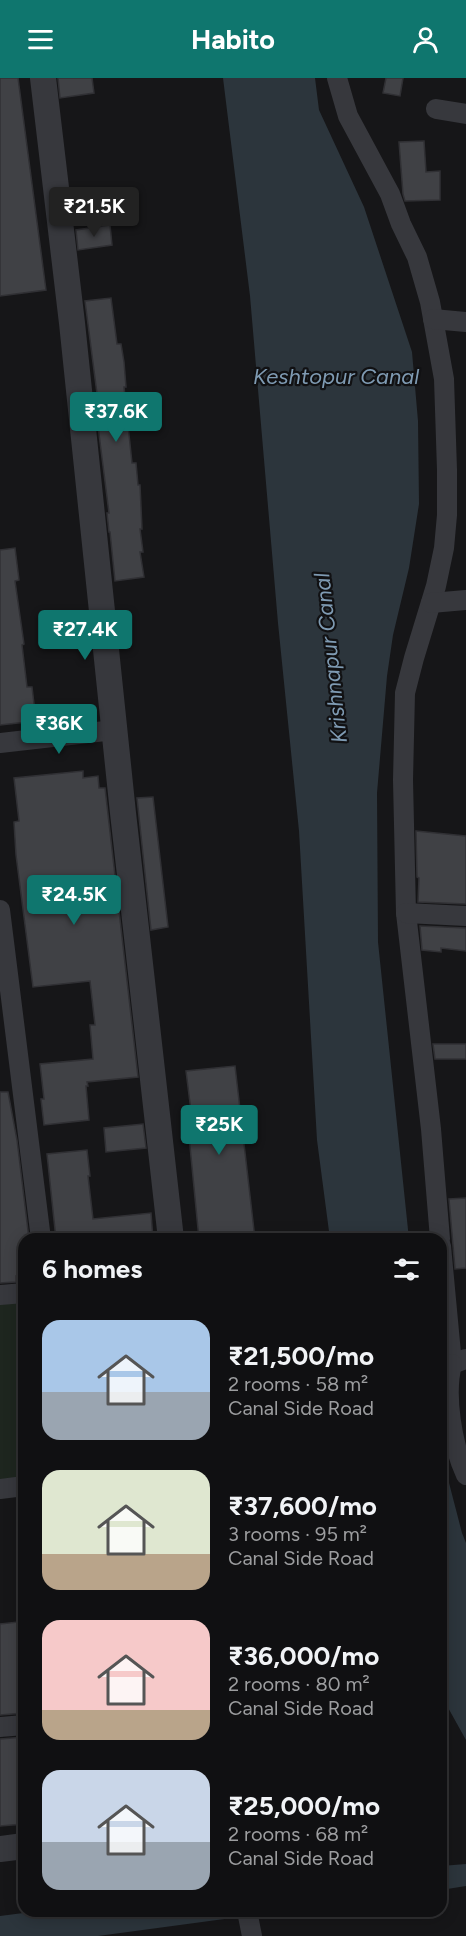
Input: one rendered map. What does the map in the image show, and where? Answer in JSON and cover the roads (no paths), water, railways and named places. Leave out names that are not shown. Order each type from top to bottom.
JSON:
[{"type":"street","points":[[44,78],[170,1233]]},
{"type":"street","points":[[337,78],[348,116],[390,194],[417,257],[433,319],[444,379],[447,504],[444,548],[405,693],[403,780],[406,913],[431,1130],[440,1233]]},
{"type":"street","points":[[436,109],[466,114]]},
{"type":"street","points":[[433,319],[466,322]]},
{"type":"street","points":[[431,603],[466,600]]},
{"type":"street","points":[[0,743],[114,730]]},
{"type":"street","points":[[0,910],[41,1233]]},
{"type":"street","points":[[406,913],[466,916]]},
{"type":"street","points":[[447,1284],[459,1361],[448,1392],[459,1454],[466,1475]]},
{"type":"street","points":[[0,1295],[18,1294]]},
{"type":"street","points":[[0,1489],[18,1487]]},
{"type":"street","points":[[0,1727],[18,1726]]},
{"type":"street","points":[[0,1849],[18,1847]]},
{"type":"water","name":"Keshtopur Canal","points":[[223,78],[315,78],[319,110],[364,207],[412,352],[418,421],[419,504],[409,568],[393,635],[387,676],[377,793],[378,942],[408,1233],[329,1233],[317,1140],[299,831],[278,623],[250,296]]},
{"type":"water","points":[[447,1475],[466,1543],[466,1740],[447,1706]]},
{"type":"water","points":[[466,1864],[466,1886],[447,1889],[447,1866]]},
{"type":"water","points":[[18,1914],[18,1917],[239,1917],[98,1936],[0,1936],[0,1916]]},
{"type":"water label","name":"Krishnapur Canal","points":[[330,658]]}]
